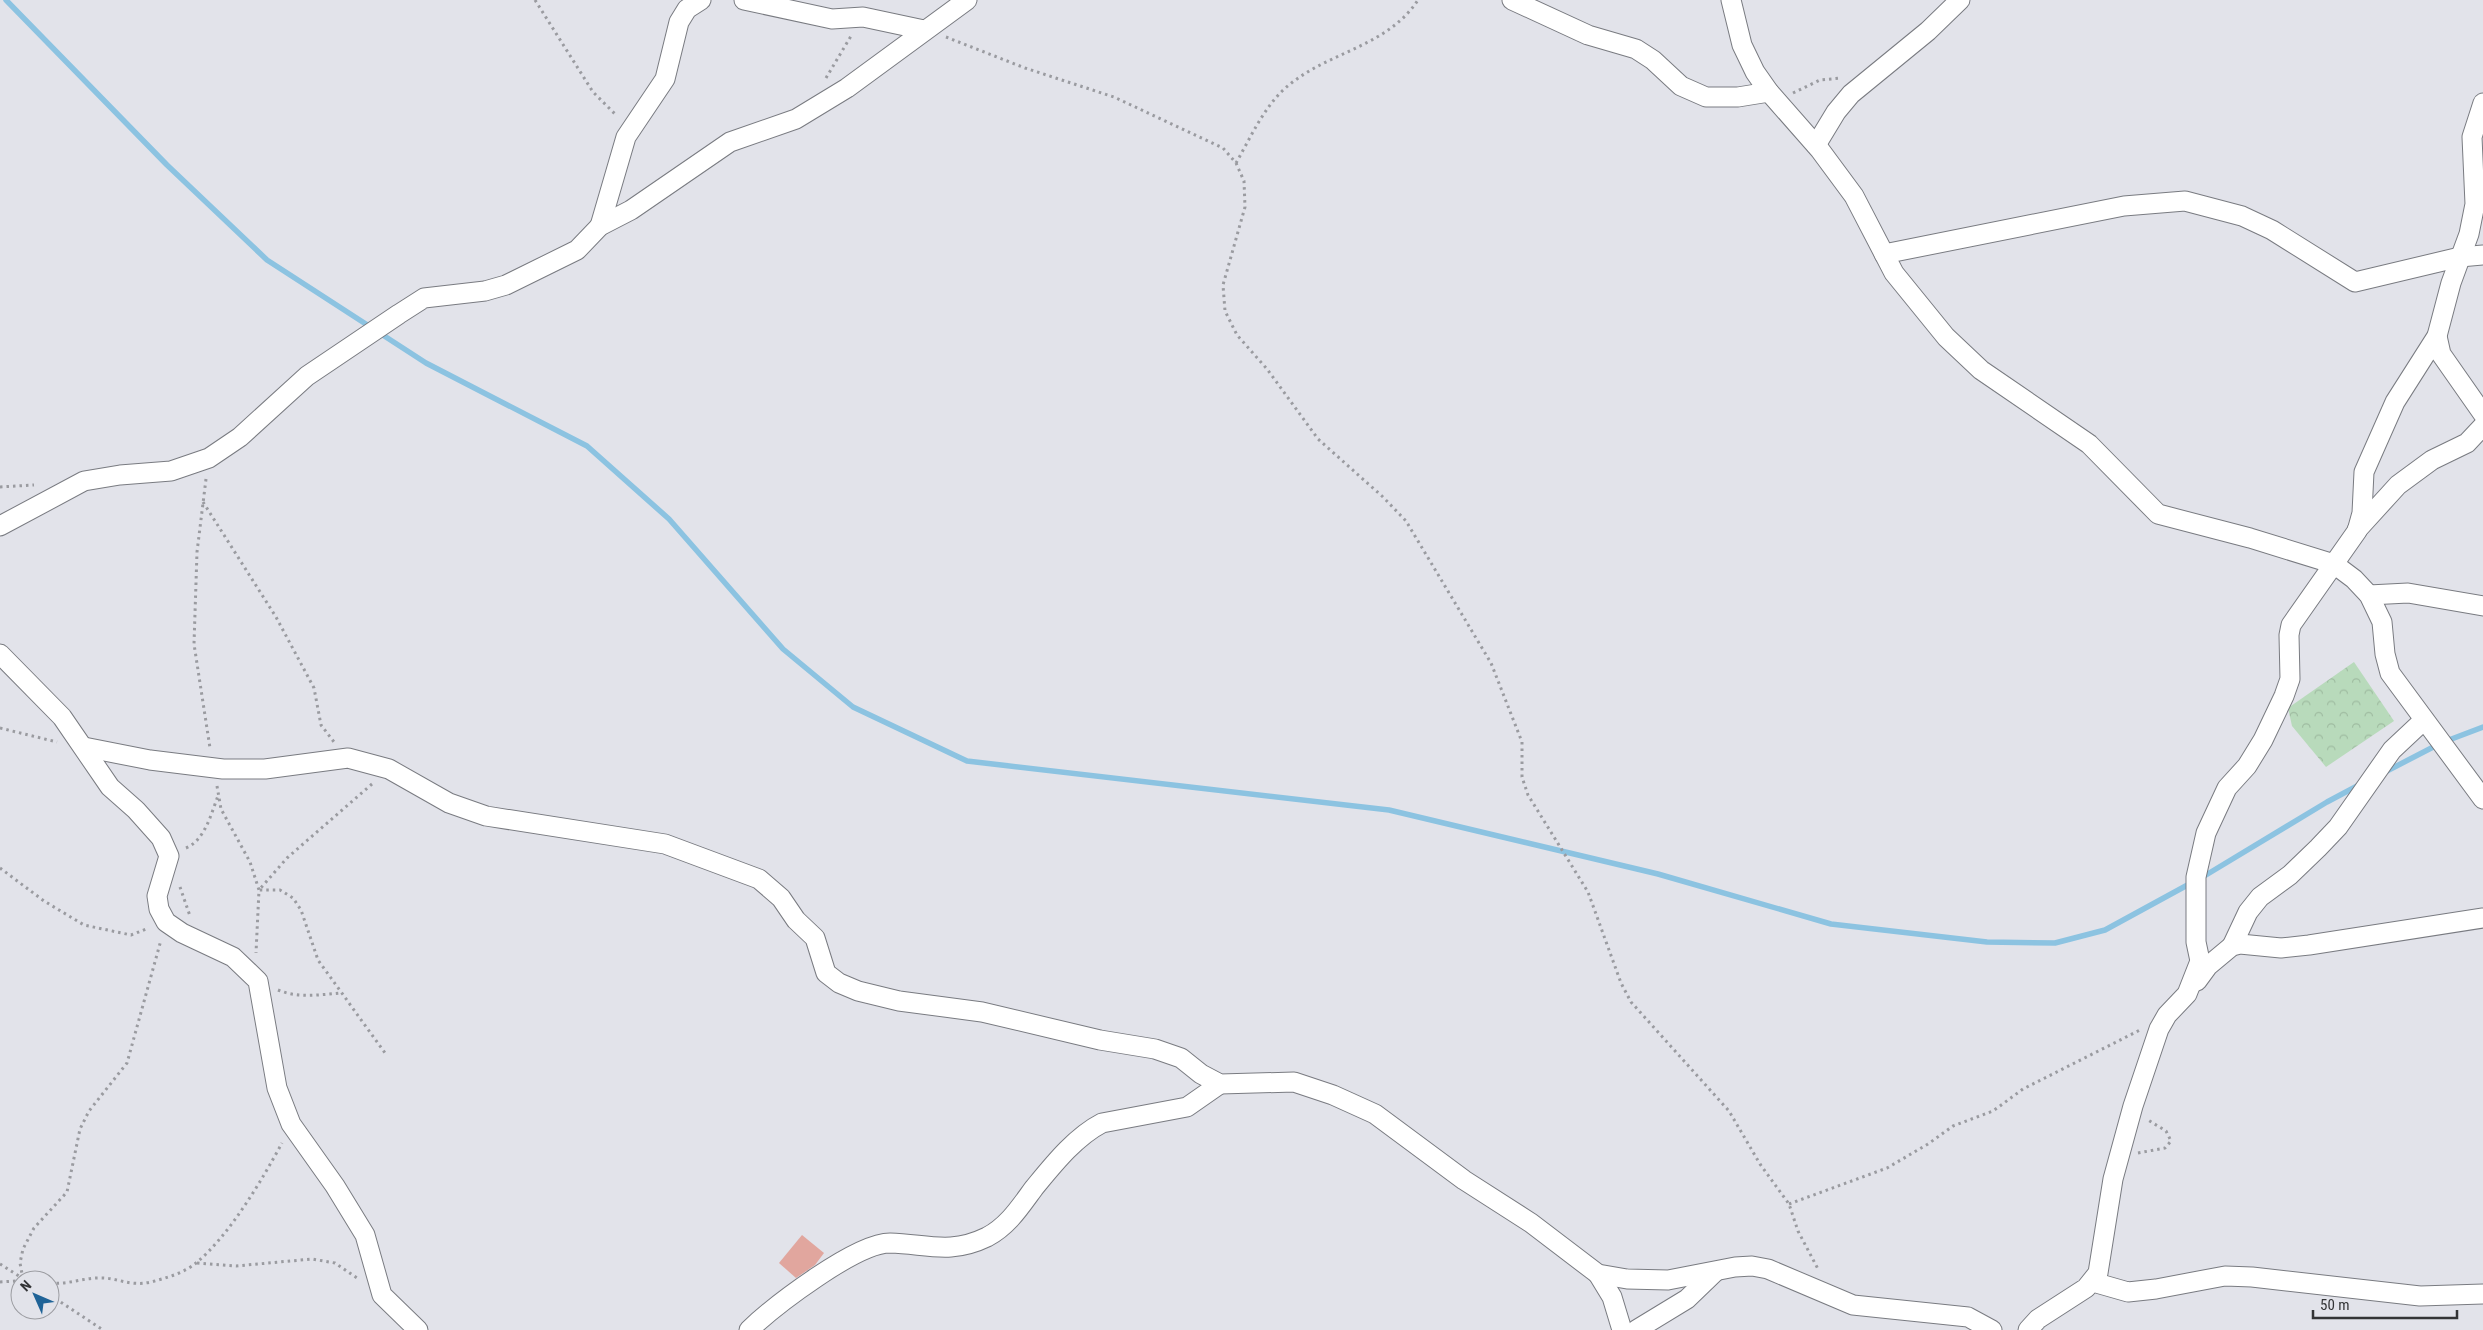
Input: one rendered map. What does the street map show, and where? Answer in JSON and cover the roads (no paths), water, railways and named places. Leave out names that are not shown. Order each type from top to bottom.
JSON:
[{"type":"street","points":[[600,226],[618,160],[630,130],[665,79],[679,22],[687,9],[701,0]]},
{"type":"street","points":[[744,0],[832,19],[863,17],[924,30]]},
{"type":"street","points":[[0,526],[84,481],[120,475],[171,471],[209,458],[240,437],[307,376],[424,298],[485,290],[506,285],[577,250],[600,226],[631,210],[730,142],[796,119],[847,88],[967,0]]},
{"type":"street","points":[[1512,0],[1588,35],[1636,49],[1653,60],[1681,86],[1706,97],[1738,97],[1769,92]]},
{"type":"street","points":[[1731,0],[1742,45],[1755,72],[1769,92],[1816,145],[1854,196],[1894,273],[1946,337],[1981,370],[2089,444],[2158,514],[2250,538],[2334,564],[2354,578],[2369,595],[2382,622],[2385,654],[2390,673],[2483,799]]},
{"type":"street","points":[[1816,145],[1836,112],[1851,94],[1928,31],[1960,0]]},
{"type":"street","points":[[2356,531],[2362,513],[2364,472],[2395,402],[2437,336],[2460,257],[2469,234],[2475,204],[2472,137],[2483,103]]},
{"type":"street","points":[[1884,254],[2124,206],[2185,201],[2242,216],[2272,230],[2355,282],[2460,257],[2483,255]]},
{"type":"street","points":[[2437,336],[2441,354],[2483,414]]},
{"type":"street","points":[[2187,994],[2200,961],[2196,942],[2196,877],[2206,833],[2227,788],[2251,759],[2284,696],[2290,679],[2289,635],[2291,625],[2356,531],[2398,486],[2432,460],[2467,443],[2483,426]]},
{"type":"street","points":[[2369,595],[2408,593],[2483,606]]},
{"type":"street","points":[[0,654],[62,718],[110,787],[136,810],[160,838],[169,856],[157,896],[159,909],[166,922],[182,933],[233,957],[258,981],[277,1088],[291,1124],[335,1186],[365,1235],[382,1295],[418,1330]]},
{"type":"street","points":[[2028,1330],[2038,1319],[2093,1282],[2098,1273],[2106,1212],[2133,1106],[2159,1029],[2167,1016],[2187,994],[2208,966],[2232,946],[2248,912],[2260,897],[2290,875],[2318,848],[2338,826],[2392,750],[2424,720]]},
{"type":"street","points":[[84,747],[150,760],[213,768],[265,769],[348,758],[389,769],[449,802],[486,816],[665,844],[759,879],[782,898],[796,920],[816,938],[826,973],[840,983],[858,991],[899,1001],[982,1012],[1100,1040],[1155,1049],[1181,1058],[1201,1074],[1220,1084],[1294,1082],[1333,1095],[1375,1114],[1464,1180],[1531,1223],[1598,1274],[1612,1297],[1622,1330]]},
{"type":"street","points":[[2232,946],[2240,944],[2281,948],[2309,945],[2483,918]]},
{"type":"street","points":[[749,1330],[830,1268],[859,1251],[888,1243],[960,1248],[987,1236],[1009,1221],[1040,1181],[1091,1128],[1102,1123],[1187,1107],[1220,1084]]},
{"type":"street","points":[[1598,1274],[1627,1279],[1668,1280],[1743,1266],[1768,1269],[1853,1305],[1968,1317],[1992,1330]]},
{"type":"street","points":[[1636,1330],[1687,1299],[1715,1272]]},
{"type":"street","points":[[2093,1282],[2128,1292],[2156,1289],[2226,1276],[2252,1276],[2420,1296],[2483,1294]]},
{"type":"waterway","points":[[6,0],[167,165],[267,260],[426,363],[587,446],[669,519],[783,649],[853,707],[967,761],[1389,810],[1658,874],[1831,924],[1987,942],[2055,943],[2105,930],[2193,882]]},
{"type":"waterway","points":[[2383,773],[2441,743],[2483,727]]},
{"type":"waterway","points":[[2201,878],[2327,802],[2359,785]]}]
